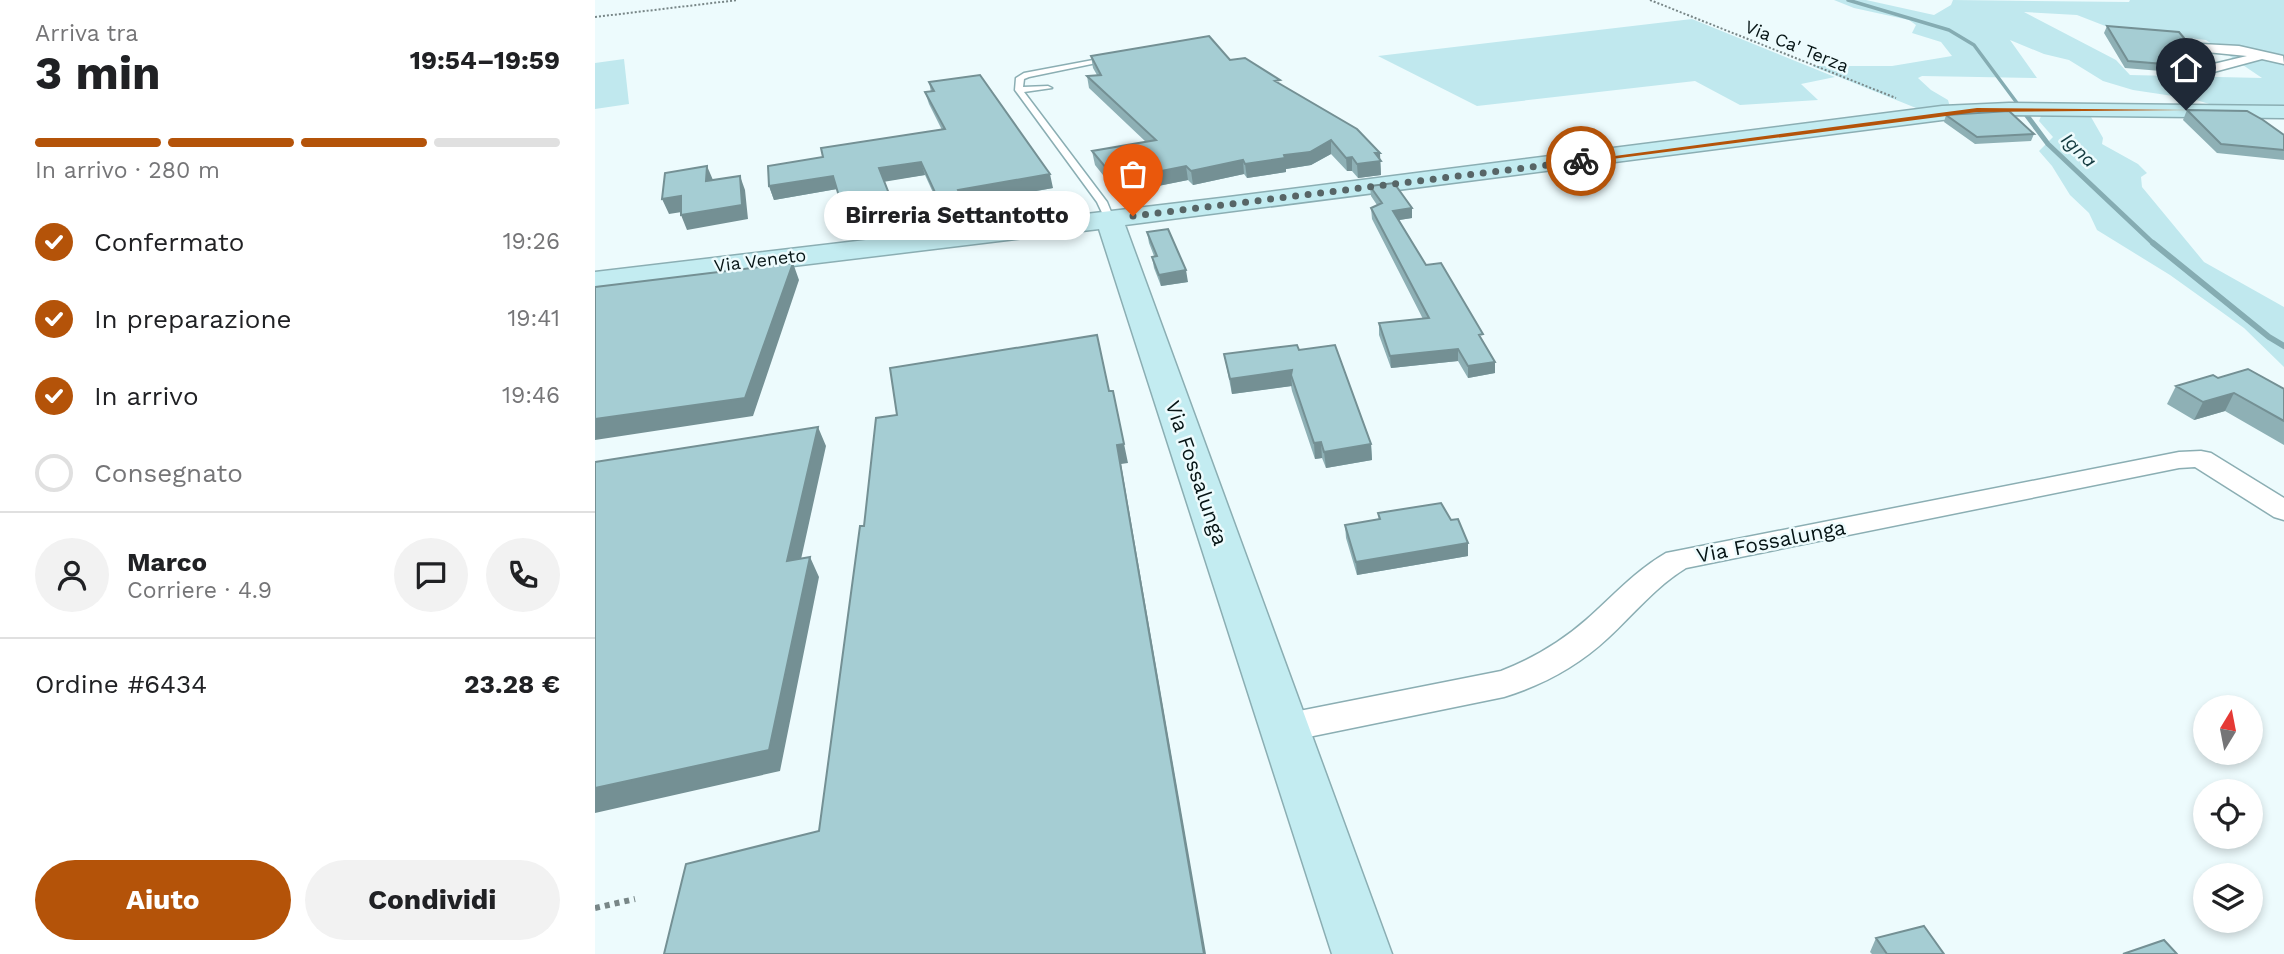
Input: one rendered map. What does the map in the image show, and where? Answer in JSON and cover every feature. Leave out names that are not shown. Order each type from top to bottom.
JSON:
[{"type":"street","points":[[2201,48],[2239,50],[2284,60]]},
{"type":"street","points":[[2210,69],[2254,58],[2284,60]]},
{"type":"street","name":"Via Veneto","points":[[595,281],[1936,114],[2009,109],[2284,112]]},
{"type":"street","name":"Via Fossalunga","points":[[1109,219],[1362,954]]},
{"type":"street","name":"Via Fossalunga","points":[[1284,728],[1527,677],[1584,640],[1654,571],[1677,560],[2179,460],[2201,459],[2284,511]]},
{"type":"lane","points":[[1109,219],[1103,202],[1019,90],[1020,78],[1027,75],[1117,57]]},
{"type":"lane","points":[[1019,90],[1048,88]]},
{"type":"path","points":[[595,17],[738,0]]},
{"type":"path","name":"Via Ca' Terza","points":[[1650,0],[1936,114]]},
{"type":"path","points":[[595,908],[635,899]]},
{"type":"shaded area","points":[[1834,0],[1866,0],[1934,15],[1951,5],[1953,0],[2284,0],[2284,108],[2219,107],[2193,99],[2133,90],[2103,81],[2069,60],[2044,54],[2010,40],[2037,78],[1922,76],[1918,78],[1948,100],[1950,107],[1921,110],[1812,66],[1892,66],[1952,56],[1941,42],[1912,33],[1916,25],[1909,20],[1854,8]],"holes":[[[2024,12],[2077,15],[2113,29],[2206,40],[2262,78],[2130,75],[2116,60]]]},
{"type":"shaded area","points":[[1692,19],[1835,77],[1801,84],[1818,100],[1740,105],[1695,81],[1477,106],[1378,56]]},
{"type":"shaded area","points":[[624,59],[629,104],[595,109],[595,63]]},
{"type":"shaded area","points":[[2044,109],[2087,110],[2103,138],[2102,144],[2138,164],[2147,173],[2141,177],[2142,187],[2204,262],[2284,307],[2284,367],[2244,328],[2170,275],[2097,230],[2089,213],[2070,195],[2039,151],[2053,137],[2039,121]]},
{"type":"building","points":[[2107,26],[2179,32],[2200,57],[2192,57],[2200,67],[2128,61]]},
{"type":"building","points":[[1209,36],[1230,60],[1245,58],[1280,80],[1275,81],[1357,129],[1380,153],[1375,153],[1381,161],[1357,164],[1352,157],[1346,158],[1331,140],[1310,152],[1284,155],[1285,158],[1245,164],[1243,160],[1191,171],[1186,166],[1116,180],[1092,151],[1156,140],[1087,76],[1101,75],[1091,56]]},
{"type":"building","points":[[980,75],[1050,174],[958,190],[967,211],[945,214],[921,162],[879,168],[893,204],[844,213],[833,176],[769,186],[768,166],[823,157],[821,148],[945,129],[925,92],[934,91],[929,82]]},
{"type":"building","points":[[2187,110],[2247,111],[2284,135],[2284,150],[2221,144]]},
{"type":"building","points":[[2009,111],[2034,134],[1977,137],[1946,115]]},
{"type":"building","points":[[707,166],[706,181],[740,176],[742,205],[681,215],[681,196],[662,199],[665,173]]},
{"type":"building","points":[[1394,183],[1412,208],[1393,211],[1426,265],[1441,263],[1483,334],[1479,335],[1495,362],[1468,366],[1458,349],[1390,356],[1379,323],[1429,318],[1371,208],[1382,203],[1370,186]]},
{"type":"building","points":[[1168,229],[1186,270],[1159,275],[1152,257],[1157,256],[1147,232]]},
{"type":"building","points":[[793,263],[745,398],[595,419],[595,287]]},
{"type":"building","points":[[1097,335],[1124,444],[1117,445],[1204,954],[664,954],[686,864],[819,831],[860,526],[864,526],[876,418],[897,415],[890,368]]},
{"type":"building","points":[[1297,345],[1299,350],[1335,345],[1371,444],[1324,452],[1321,442],[1314,443],[1291,375],[1292,370],[1230,379],[1224,354]]},
{"type":"building","points":[[2248,369],[2284,389],[2284,421],[2234,393],[2203,402],[2176,386],[2213,375],[2218,378]]},
{"type":"building","points":[[818,427],[787,561],[810,557],[769,750],[595,788],[595,462]]},
{"type":"building","points":[[1441,503],[1451,520],[1458,519],[1468,543],[1356,562],[1345,525],[1380,519],[1378,513]]},
{"type":"building","points":[[1924,926],[1944,954],[1887,954],[1876,938]]},
{"type":"building","points":[[2164,940],[2177,954],[2123,954]]},
{"type":"waterway","name":"Igna","points":[[1848,0],[1949,30],[1974,45],[2020,107]]},
{"type":"waterway","name":"Igna","points":[[2019,105],[2048,144],[2155,245]]},
{"type":"waterway","name":"Igna","points":[[2153,243],[2269,337],[2284,346]]},
{"type":"way so far","points":[[1133,216],[1581,161]]},
{"type":"place","name":"Birreria Settantotto","points":[[1133,216]]},
{"type":"route","points":[[1581,161],[1977,110],[2186,110]]}]
